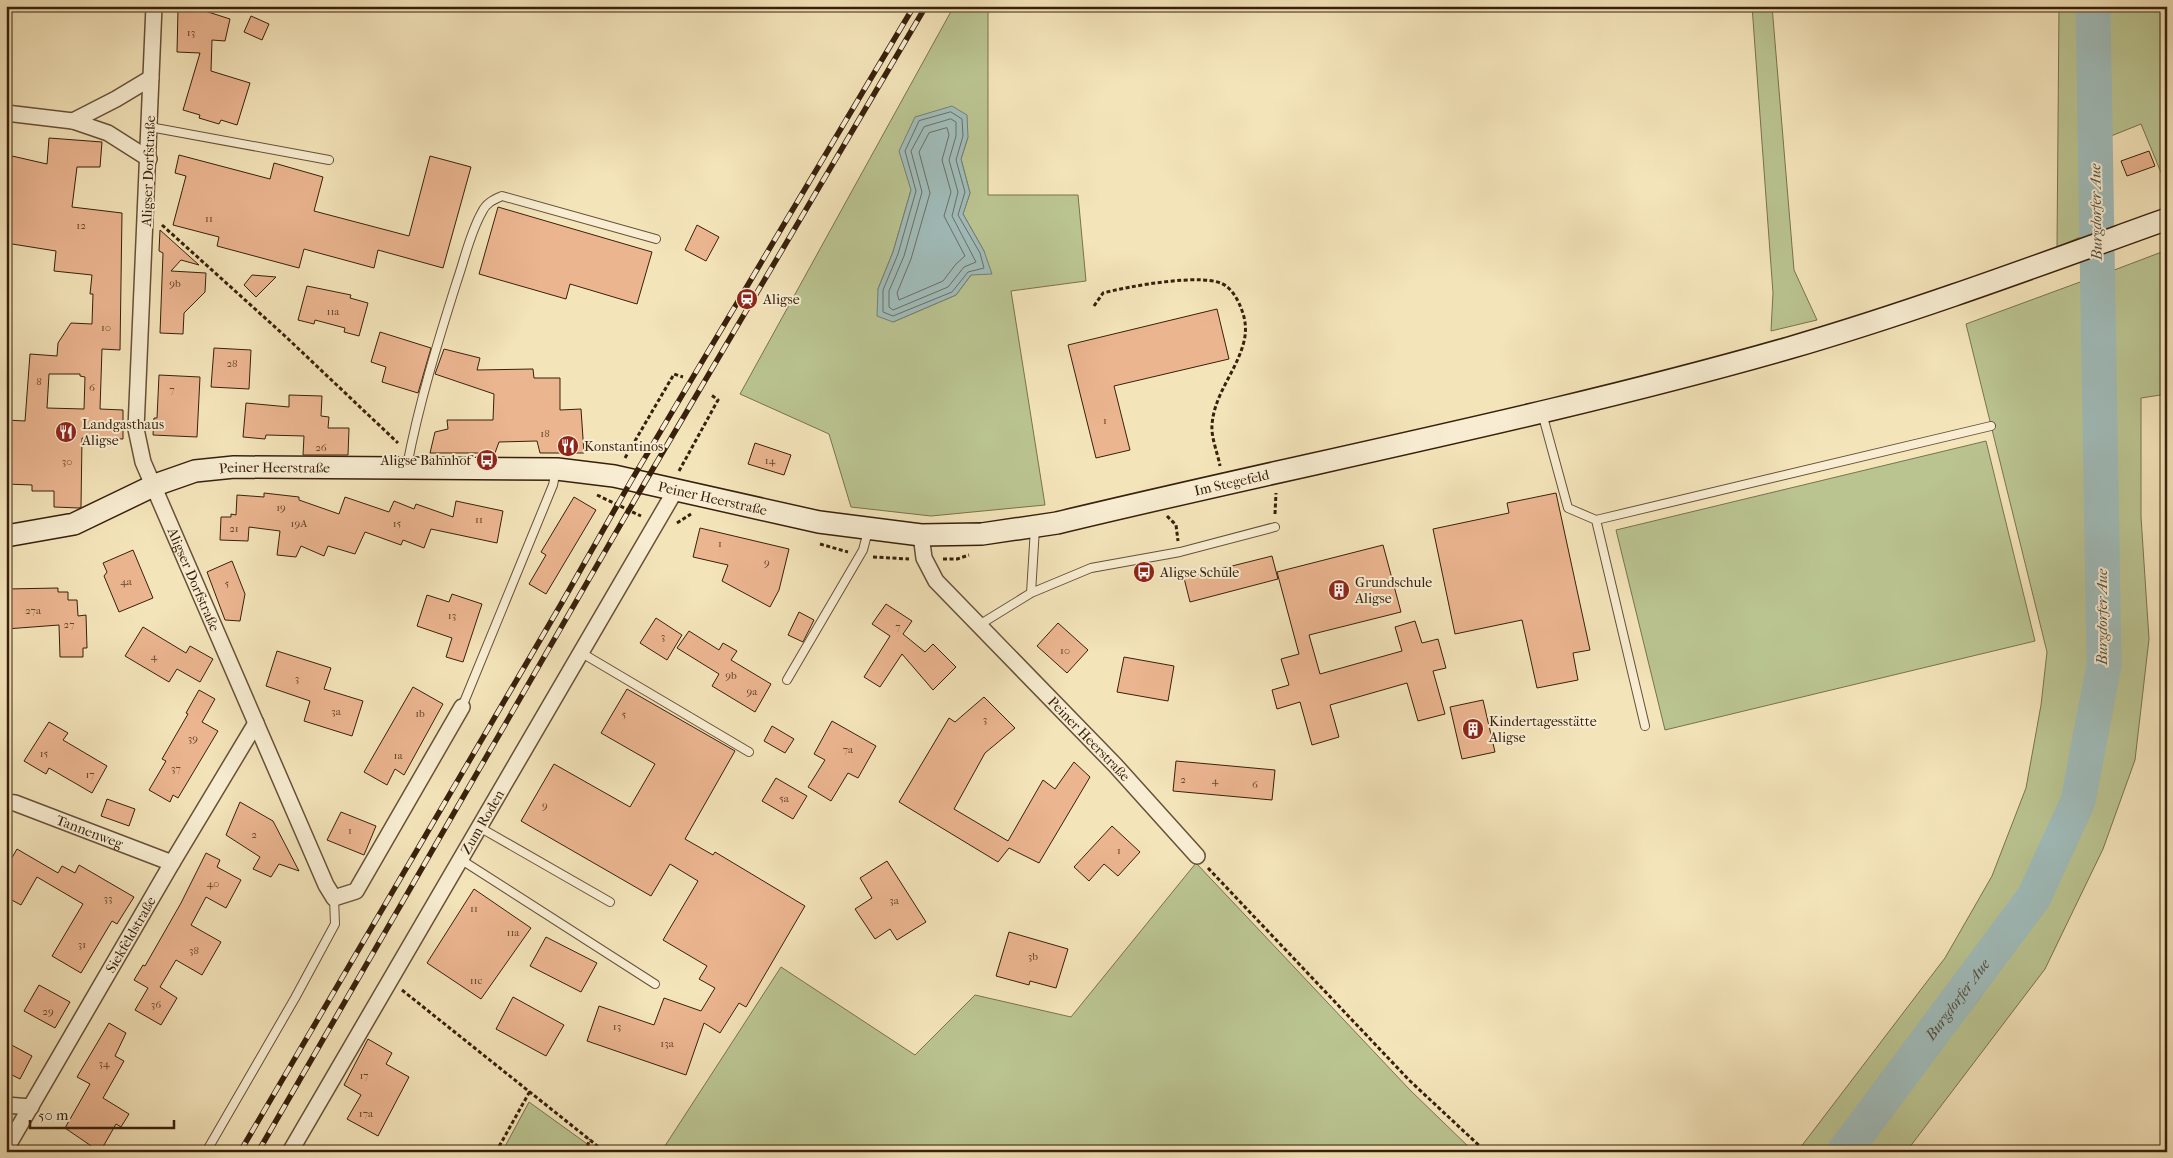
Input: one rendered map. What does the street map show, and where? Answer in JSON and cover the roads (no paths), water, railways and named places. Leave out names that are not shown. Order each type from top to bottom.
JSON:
[{"type":"street","name":"Aligser Dorfstraße","points":[[154,6],[136,429],[143,462],[184,560],[326,885],[334,898]]},
{"type":"street","points":[[73,121],[151,78]]},
{"type":"street","points":[[6,113],[73,121],[108,133],[148,159]]},
{"type":"street","name":"Im Stegefeld","points":[[921,535],[982,534],[1035,526],[1542,413],[1790,347],[2167,219]]},
{"type":"street","name":"Peiner Heerstraße","points":[[6,536],[74,524],[154,485],[195,471],[234,467],[408,461],[557,469],[614,476],[780,515],[868,529],[921,535],[924,558],[936,581],[1115,764],[1197,856]]},
{"type":"street","name":"Zum Roden","points":[[290,1152],[675,491]]},
{"type":"street","points":[[334,898],[356,891],[462,707]]},
{"type":"street","name":"Siekfeldstraße","points":[[6,1149],[172,863],[256,723]]},
{"type":"street","name":"Tannenweg","points":[[6,802],[15,803],[172,863]]},
{"type":"street","points":[[6,1105],[31,1107]]},
{"type":"lane","points":[[150,127],[329,160]]},
{"type":"lane","points":[[408,461],[452,299],[476,225],[482,210],[490,201],[502,196],[656,239]]},
{"type":"lane","points":[[1542,413],[1568,508],[1596,520],[1990,426]]},
{"type":"lane","points":[[462,707],[553,485],[557,469]]},
{"type":"lane","points":[[1596,520],[1645,726]]},
{"type":"lane","points":[[1031,593],[1035,526]]},
{"type":"lane","points":[[978,625],[1031,593],[1091,568],[1180,552],[1275,527]]},
{"type":"lane","points":[[787,680],[860,555],[868,529]]},
{"type":"lane","points":[[580,652],[748,752]]},
{"type":"lane","points":[[479,827],[610,902]]},
{"type":"lane","points":[[460,859],[656,984]]},
{"type":"lane","points":[[206,1152],[335,924],[334,898]]},
{"type":"water","points":[[952,106],[967,115],[968,137],[961,159],[970,193],[963,214],[984,251],[992,274],[971,275],[956,295],[893,322],[877,316],[878,289],[893,252],[911,190],[899,151],[915,117]]},
{"type":"waterway","name":"Burgdorfer Aue","points":[[1844,1152],[2034,897],[2078,801],[2104,665],[2093,6]]},
{"type":"railway","points":[[240,1152],[560,606],[631,481],[914,6]]},
{"type":"railway","points":[[258,1152],[644,484],[926,6]]},
{"type":"place","name":"Aligse","points":[[747,299]]},
{"type":"place","name":"Landgasthaus Aligse","points":[[66,432]]},
{"type":"place","name":"Konstantinos","points":[[568,446]]},
{"type":"place","name":"Aligse Bahnhof","points":[[487,460]]},
{"type":"place","name":"Aligse Schule","points":[[1144,572]]},
{"type":"place","name":"Grundschule Aligse","points":[[1339,590]]},
{"type":"place","name":"Kindertagesstätte Aligse","points":[[1473,729]]}]
